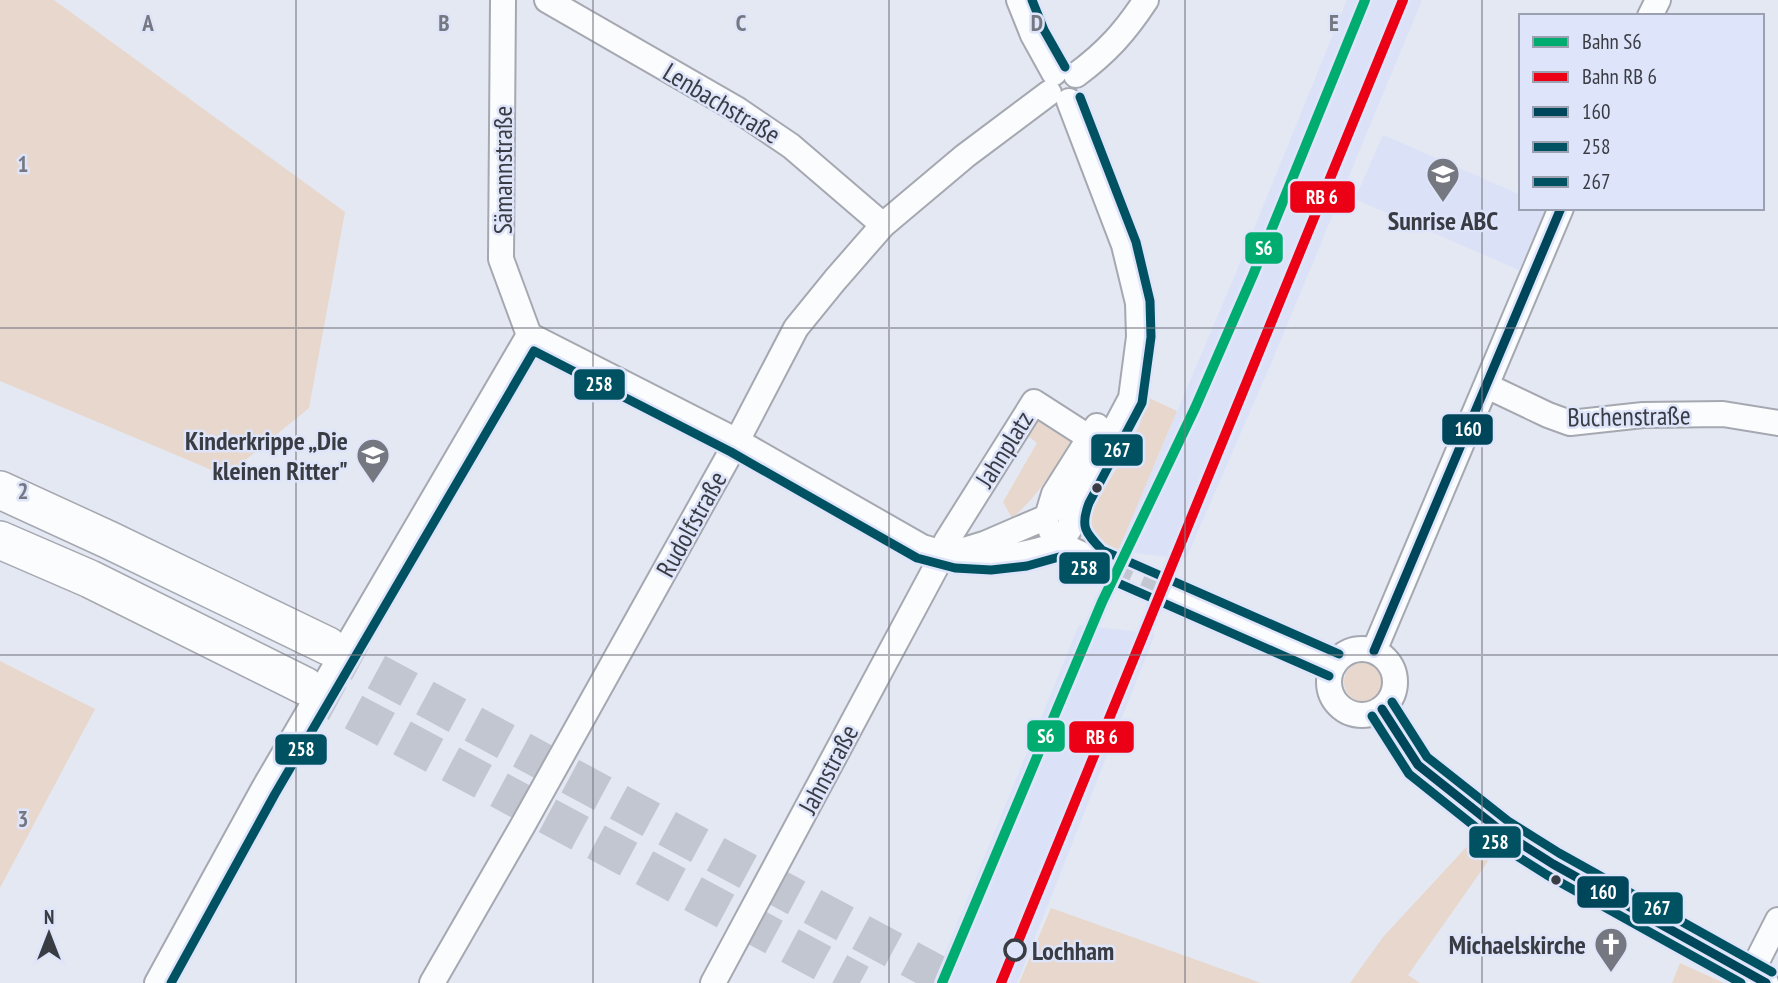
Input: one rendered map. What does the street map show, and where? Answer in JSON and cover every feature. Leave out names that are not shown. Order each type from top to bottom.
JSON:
[{"type":"highway","points":[[0,490],[328,646]]},
{"type":"highway","points":[[0,540],[90,579],[305,686]]},
{"type":"street","name":"Sämannstraße","points":[[503,0],[501,259],[529,335]]},
{"type":"street","name":"Lenbachstraße","points":[[547,0],[738,110],[792,146],[883,225]]},
{"type":"street","points":[[157,983],[264,788],[529,335],[737,441],[922,547],[943,554],[976,558],[1026,555],[1065,536],[1078,498],[1131,398],[1139,337],[1138,303],[1124,245],[1062,85],[1033,35],[1020,0]]},
{"type":"street","name":"Rudolfstraße","points":[[432,983],[737,441],[796,328],[883,225],[965,156],[1105,54],[1146,0]]},
{"type":"street","points":[[1374,652],[1560,210]]},
{"type":"street","points":[[943,554],[984,544],[1047,517],[1054,494],[1136,367]]},
{"type":"street","name":"Buchenstraße","points":[[1487,386],[1548,415],[1570,422],[1643,415],[1723,414],[1778,422]]},
{"type":"street","name":"Jahnplatz","points":[[943,554],[946,542],[1034,402],[1090,438]]},
{"type":"street","points":[[1047,517],[1065,536],[1076,541],[1102,564]]},
{"type":"street","name":"Jahnstraße","points":[[713,983],[943,554]]},
{"type":"street","points":[[1172,594],[1334,665]]},
{"type":"street","points":[[1359,649],[1374,652],[1386,659],[1393,671],[1395,685],[1391,698],[1382,709],[1367,715],[1351,713],[1338,704],[1332,695],[1329,685],[1334,665],[1345,654],[1359,649]]},
{"type":"street","points":[[1382,709],[1418,765],[1501,831],[1561,868],[1758,978],[1778,920]]},
{"type":"shaded area","points":[[0,0],[54,0],[345,212],[309,408],[226,476],[0,381]]},
{"type":"shaded area","points":[[1347,0],[1422,0],[1272,361],[1186,559],[1118,551],[1240,263]]},
{"type":"shaded area","name":"Sunrise ABC","points":[[1383,135],[1519,194],[1519,210],[1545,210],[1519,270],[1355,199]]},
{"type":"shaded area","points":[[1147,397],[1177,411],[1118,551],[1098,544],[1092,528],[1092,509],[1140,424]]},
{"type":"shaded area","points":[[1039,418],[1072,440],[1038,491],[1012,518],[1003,502],[1037,443],[1027,435]]},
{"type":"shaded area","points":[[1079,625],[1155,634],[1017,983],[933,983]]},
{"type":"shaded area","points":[[0,661],[95,709],[0,888]]},
{"type":"shaded area","points":[[1364,662],[1372,663],[1378,668],[1383,674],[1383,690],[1378,696],[1372,701],[1364,702],[1356,701],[1350,696],[1345,690],[1344,682],[1345,674],[1350,668],[1356,663]]},
{"type":"shaded area","points":[[1471,842],[1491,857],[1408,975],[1420,983],[1350,983],[1383,937]]},
{"type":"shaded area","points":[[1051,908],[1261,983],[1019,983]]},
{"type":"shaded area","points":[[1680,963],[1724,983],[1672,983]]},
{"type":"tunnel","points":[[1109,567],[1172,594]]},
{"type":"tunnel","points":[[328,646],[955,983]]},
{"type":"tunnel","points":[[305,686],[860,983]]},
{"type":"rail line","name":"S6","points":[[942,983],[1102,602],[1195,408],[1253,275],[1365,0]]},
{"type":"transit line","name":"267","points":[[1032,0],[1044,30],[1065,67]]},
{"type":"transit line","points":[[1001,983],[1403,0]]},
{"type":"transit line","name":"267","points":[[1080,97],[1136,242],[1150,301],[1151,337],[1142,403],[1089,503],[1085,518],[1086,529],[1102,550],[1339,654]]},
{"type":"transit line","name":"160","points":[[1374,651],[1560,210]]},
{"type":"transit line","name":"258","points":[[171,983],[275,794],[534,351],[731,452],[917,558],[955,568],[991,570],[1027,566],[1059,557],[1329,676]]},
{"type":"transit line","name":"267","points":[[1392,702],[1427,757],[1508,821],[1559,853],[1772,972]]},
{"type":"transit line","name":"160","points":[[1382,709],[1418,765],[1501,831],[1553,864],[1766,983]]},
{"type":"transit line","name":"258","points":[[1372,716],[1409,774],[1493,841],[1547,875],[1741,983]]},
{"type":"place","name":"Sunrise ABC","points":[[1443,204]]},
{"type":"place","name":"Kinderkrippe „Die kleinen Ritter\"","points":[[373,485]]},
{"type":"place","name":"Lochham","points":[[1015,950]]},
{"type":"place","name":"Michaelskirche","points":[[1611,974]]}]
